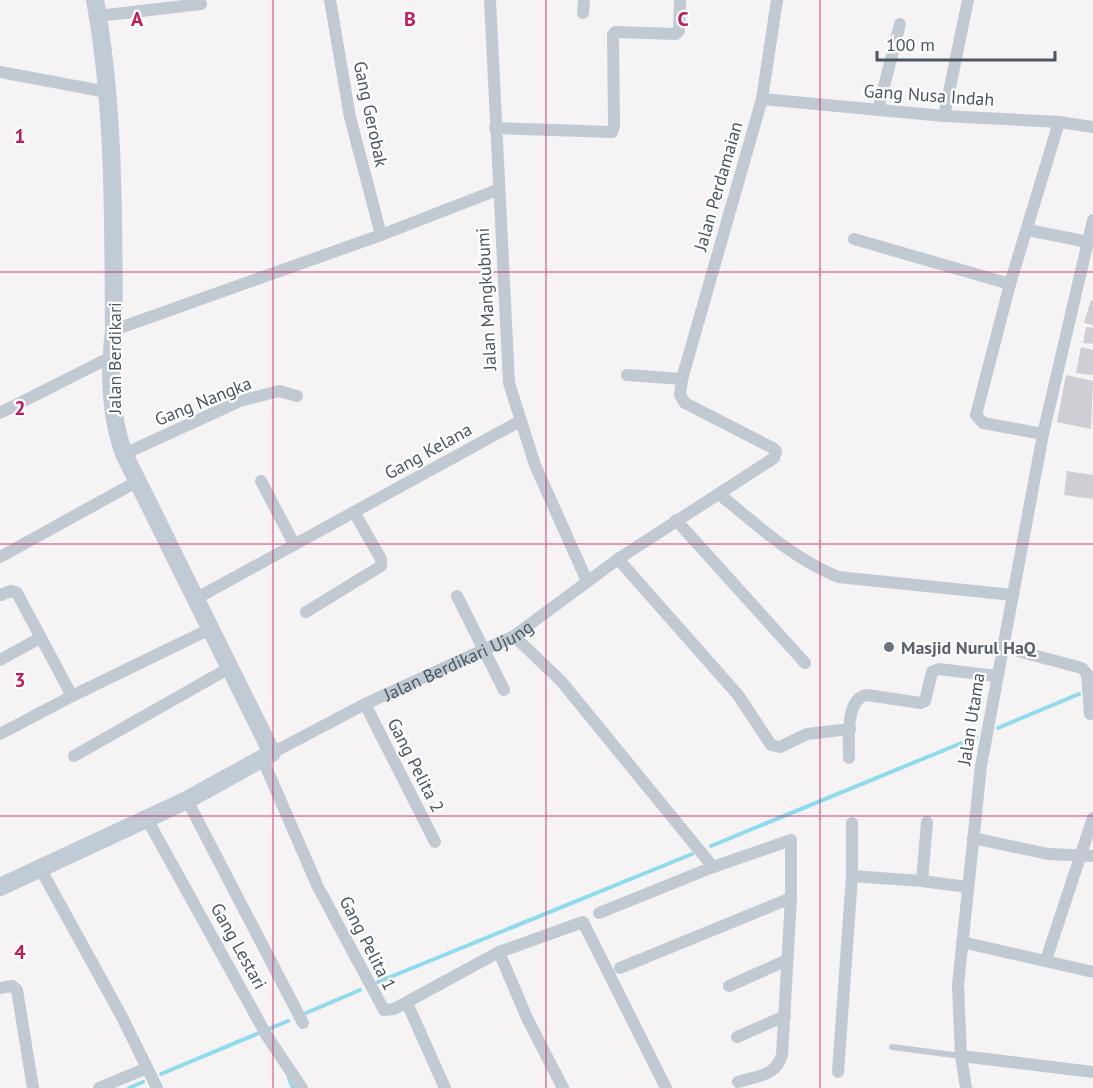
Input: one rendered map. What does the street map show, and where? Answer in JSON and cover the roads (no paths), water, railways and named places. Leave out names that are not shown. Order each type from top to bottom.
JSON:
[{"type":"street","name":"Gang Gerobak","points":[[330,0],[350,117],[381,235]]},
{"type":"street","name":"Jalan Mangkubumi","points":[[490,0],[497,190],[509,383],[535,465],[588,581]]},
{"type":"street","points":[[583,13],[584,0]]},
{"type":"street","points":[[495,128],[612,132],[614,126],[613,35],[615,32],[676,34],[679,31],[680,0]]},
{"type":"street","name":"Jalan Perdamaian","points":[[681,379],[762,99],[777,0]]},
{"type":"street","points":[[944,116],[968,0]]},
{"type":"street","points":[[96,8],[201,4]]},
{"type":"street","name":"Jalan Berdikari","points":[[96,8],[108,92],[112,159],[114,330],[111,357],[115,429],[124,454],[231,667],[267,755]]},
{"type":"street","points":[[878,110],[900,24]]},
{"type":"street","points":[[0,72],[108,92]]},
{"type":"street","name":"Gang Nusa Indah","points":[[762,99],[944,116],[1059,122],[1093,127]]},
{"type":"street","points":[[1043,434],[983,423],[976,415],[1010,284],[1059,122]]},
{"type":"street","points":[[114,330],[381,235],[497,190]]},
{"type":"street","name":"Jalan Utama","points":[[966,1088],[961,1056],[958,984],[981,766],[1043,434],[1088,273],[1088,242],[1093,220]]},
{"type":"street","points":[[1028,230],[1088,242]]},
{"type":"street","points":[[854,239],[1010,284]]},
{"type":"street","points":[[0,413],[111,357]]},
{"type":"street","points":[[627,375],[681,379]]},
{"type":"street","name":"Jalan Berdikari Ujung","points":[[0,887],[187,800],[364,704],[514,636],[618,559],[774,458],[776,451],[685,403],[680,395],[681,379]]},
{"type":"street","name":"Gang Nangka","points":[[124,454],[240,401],[279,391],[297,396]]},
{"type":"street","name":"Gang Kelana","points":[[197,598],[520,421]]},
{"type":"street","points":[[0,557],[138,481]]},
{"type":"street","points":[[261,481],[294,544]]},
{"type":"street","points":[[719,494],[792,553],[813,566],[838,577],[1013,595]]},
{"type":"street","points":[[306,612],[382,564],[354,512]]},
{"type":"street","points":[[676,520],[805,663]]},
{"type":"street","points":[[618,559],[738,695],[771,745],[780,747],[807,735],[850,729]]},
{"type":"street","points":[[0,595],[8,591],[17,593],[72,696]]},
{"type":"street","points":[[457,596],[504,690]]},
{"type":"street","points":[[0,734],[212,628]]},
{"type":"street","points":[[514,636],[561,681],[713,867]]},
{"type":"street","points":[[0,660],[40,638]]},
{"type":"street","points":[[1003,648],[1082,668],[1086,674],[1090,714],[1093,712]]},
{"type":"street","points":[[74,756],[231,667]]},
{"type":"street","points":[[849,758],[853,703],[862,695],[921,704],[925,701],[934,669],[965,670],[996,676]]},
{"type":"street","name":"Gang Pelita 2","points":[[364,704],[435,842]]},
{"type":"street","name":"Gang Pelita 1","points":[[267,755],[318,886],[378,1003],[389,1011],[499,952],[583,922],[666,1088]]},
{"type":"street","points":[[187,800],[303,1023]]},
{"type":"street","points":[[1046,960],[1087,856],[1093,818]]},
{"type":"street","name":"Gang Lestari","points":[[147,819],[267,1036],[302,1088]]},
{"type":"street","points":[[922,881],[927,822]]},
{"type":"street","points":[[838,1072],[852,876],[852,823]]},
{"type":"street","points":[[973,838],[1048,854],[1087,856]]},
{"type":"street","points":[[599,913],[713,867],[791,840],[786,1017],[779,1066],[771,1073],[738,1082]]},
{"type":"street","points":[[40,868],[122,1017],[158,1088]]},
{"type":"street","points":[[852,876],[922,881],[967,888]]},
{"type":"street","points":[[620,968],[791,898]]},
{"type":"street","points":[[962,942],[1093,972]]},
{"type":"street","points":[[499,952],[527,1018],[563,1088]]},
{"type":"street","points":[[729,986],[787,960]]},
{"type":"street","points":[[0,988],[12,987],[17,990],[33,1088]]},
{"type":"street","points":[[407,1003],[445,1088]]},
{"type":"street","points":[[736,1037],[786,1017]]},
{"type":"street","points":[[961,1056],[1093,1072]]},
{"type":"street","points":[[99,1088],[147,1068]]},
{"type":"lane","points":[[892,1047],[961,1056]]},
{"type":"waterway","points":[[998,728],[1079,694]]},
{"type":"waterway","points":[[711,846],[976,737]]},
{"type":"waterway","points":[[378,982],[692,854]]},
{"type":"waterway","points":[[306,1013],[360,990]]},
{"type":"waterway","points":[[271,1028],[288,1021]]},
{"type":"waterway","points":[[161,1074],[259,1033]]},
{"type":"waterway","points":[[289,1078],[293,1088]]},
{"type":"waterway","points":[[129,1088],[143,1082]]},
{"type":"place","name":"Masjid Nurul HaQ","points":[[889,647]]}]
